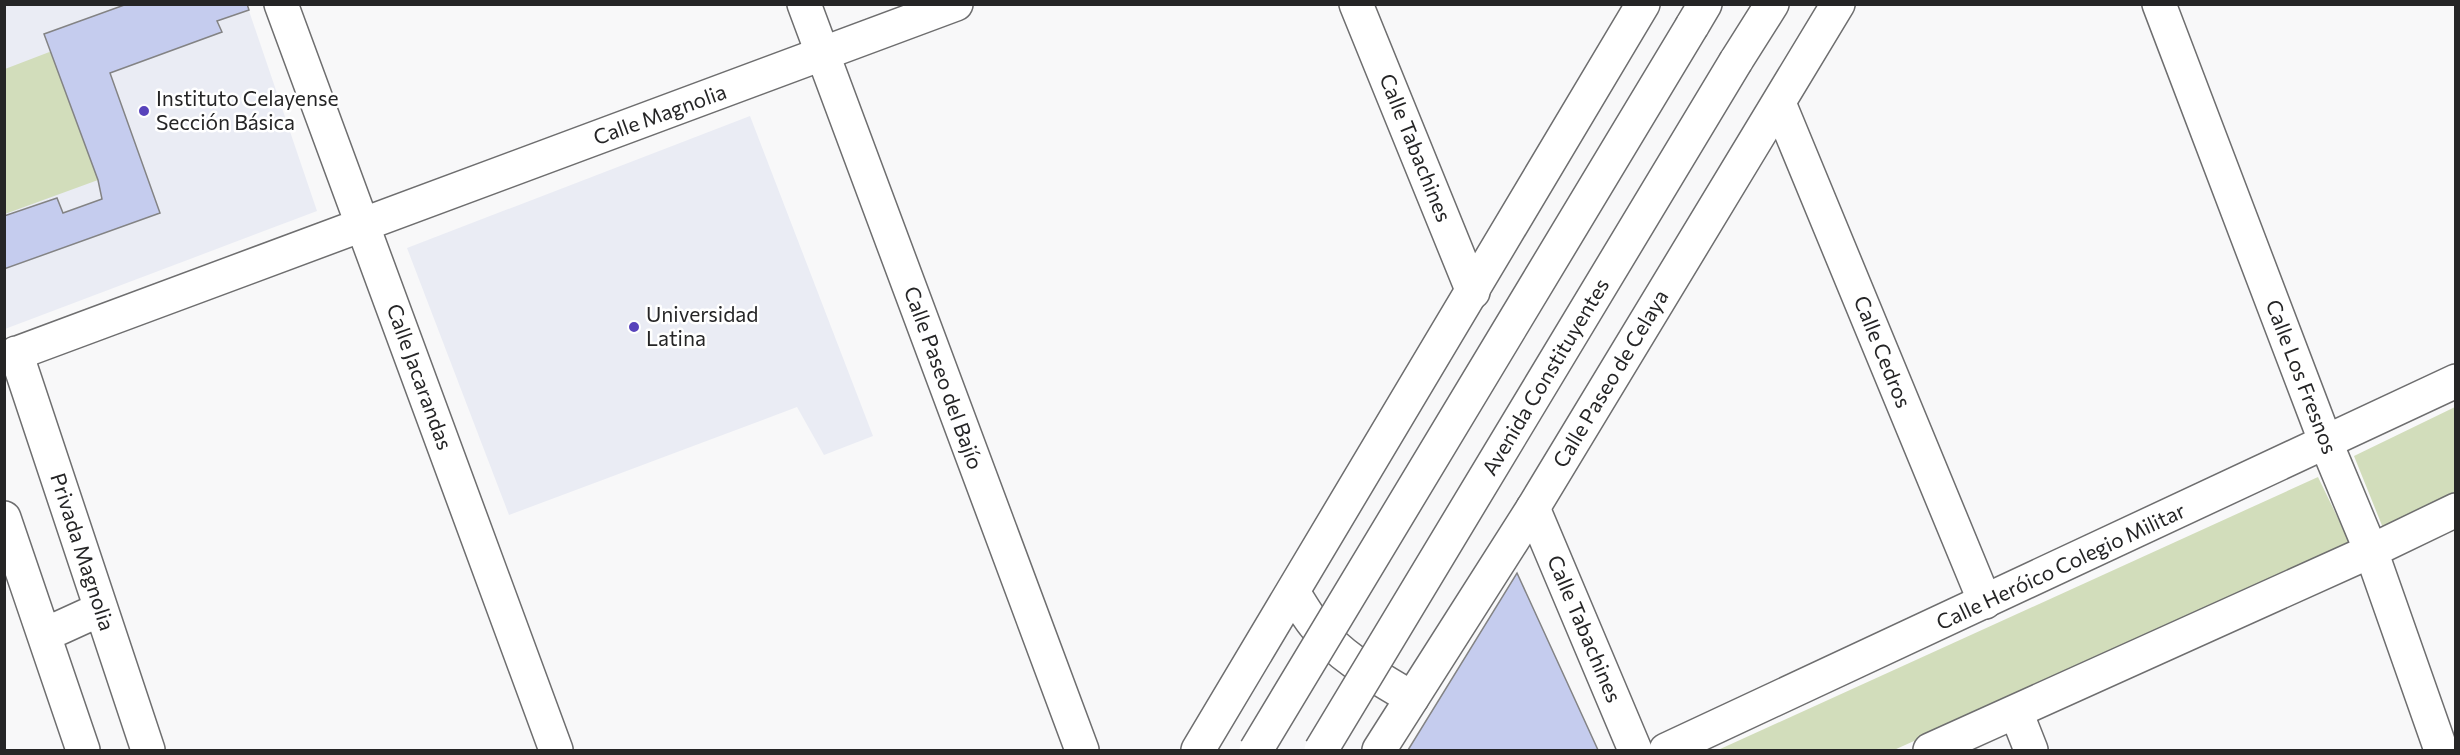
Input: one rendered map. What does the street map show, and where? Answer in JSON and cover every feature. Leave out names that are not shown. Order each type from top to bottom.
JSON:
[{"type":"main road","name":"Calle Jacarandas","points":[[281,4],[556,750]]},
{"type":"main road","name":"Calle Paseo del Bajío","points":[[804,4],[1082,750]]},
{"type":"main road","name":"Calle Magnolia","points":[[363,224],[823,56],[956,4]]},
{"type":"main road","name":"Calle Tabachines","points":[[1356,4],[1473,292]]},
{"type":"main road","points":[[1198,750],[1643,4]]},
{"type":"main road","name":"Avenida Constituyentes","points":[[1321,750],[1772,4]]},
{"type":"main road","name":"Calle Paseo de Celaya","points":[[1379,750],[1533,508],[1838,4]]},
{"type":"main road","name":"Calle Los Fresnos","points":[[2159,4],[2326,443],[2371,551],[2441,750]]},
{"type":"main road","points":[[1256,750],[1698,15]]},
{"type":"main road","name":"Calle Cedros","points":[[1779,102],[1985,602]]},
{"type":"main road","name":"Privada Magnolia","points":[[148,750],[101,609],[10,356],[363,224]]},
{"type":"main road","name":"Calle Heróico Colegio Militar","points":[[1666,750],[2456,381]]},
{"type":"main road","name":"Calle Tabachines","points":[[1533,508],[1635,750]]},
{"type":"main road","points":[[1930,750],[2371,551],[2456,510]]},
{"type":"main road","points":[[4,518],[83,750]]},
{"type":"main road","points":[[1293,592],[1315,625],[1345,654],[1412,698]]},
{"type":"main road","points":[[44,635],[101,609]]},
{"type":"main road","points":[[2016,712],[2031,750]]},
{"type":"shaded area","name":"Instituto Celayense Sección Básica","points":[[5,5],[247,5],[317,211],[5,329]]},
{"type":"shaded area","name":"Universidad Latina","points":[[750,116],[873,436],[824,455],[797,407],[509,515],[407,248]]},
{"type":"green space","points":[[52,51],[98,180],[5,214],[5,69]]},
{"type":"green space","points":[[2455,407],[2455,492],[2383,528],[2354,456]]},
{"type":"green space","points":[[2318,477],[2351,545],[1894,750],[1718,750]]},
{"type":"building","points":[[127,4],[247,4],[249,10],[217,21],[222,32],[110,73],[160,213],[4,269],[4,216],[57,198],[63,213],[102,199],[98,180],[44,34]]},
{"type":"building","points":[[1517,573],[1598,750],[1408,750]]},
{"type":"place","name":"Instituto Celayense Sección Básica","points":[[144,111]]},
{"type":"place","name":"Universidad Latina","points":[[634,327]]}]
